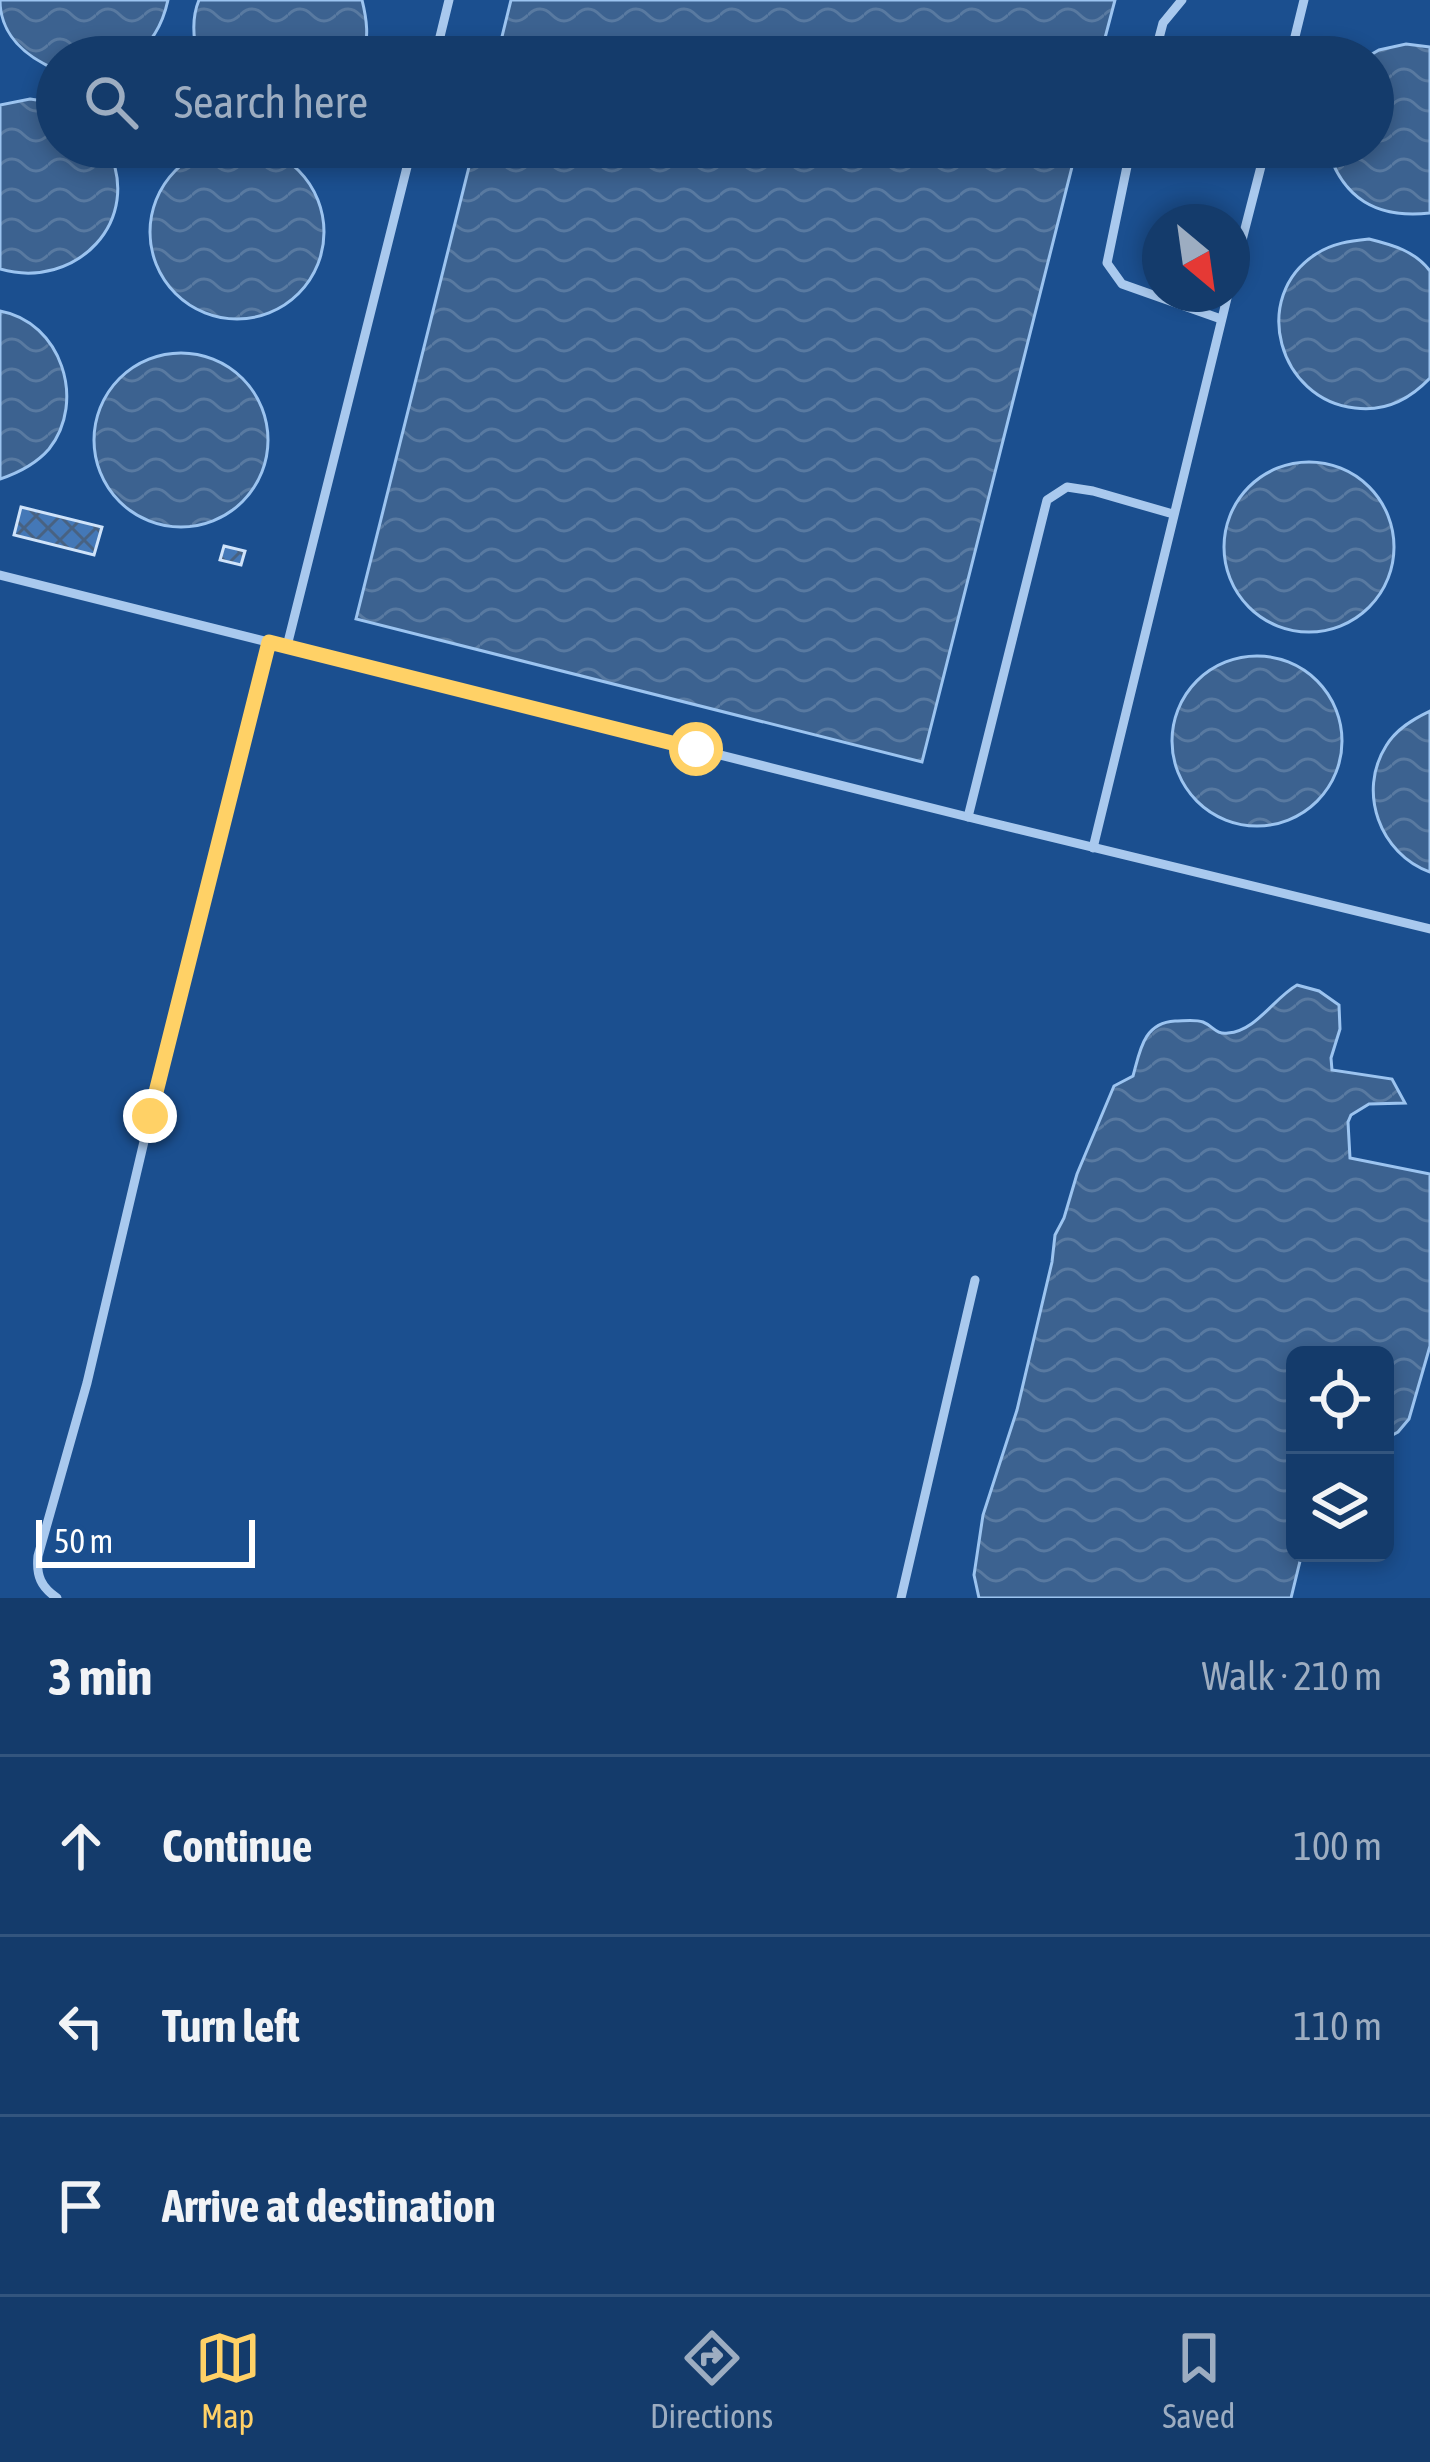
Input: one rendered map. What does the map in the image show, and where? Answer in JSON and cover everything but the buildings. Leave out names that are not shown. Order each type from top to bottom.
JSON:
[{"type":"lane","points":[[440,36],[449,0]]},
{"type":"lane","points":[[1160,36],[1163,23],[1181,0]]},
{"type":"lane","points":[[1295,36],[1304,0]]},
{"type":"lane","points":[[287,646],[407,168]]},
{"type":"lane","points":[[1127,168],[1108,263],[1122,284],[1222,319]]},
{"type":"lane","points":[[1250,209],[1261,168]]},
{"type":"lane","points":[[1093,848],[1224,312]]},
{"type":"lane","points":[[968,817],[1047,500],[1067,487],[1173,514]]},
{"type":"lane","points":[[0,575],[1430,929]]},
{"type":"lane","points":[[58,1598],[41,1583],[36,1571],[38,1556],[78,1420],[180,989],[269,642]]},
{"type":"lane","points":[[901,1598],[975,1280]]},
{"type":"water","points":[[0,0],[168,0],[153,36],[36,36],[36,59],[10,34]]},
{"type":"water","points":[[199,0],[362,0],[366,36],[195,36]]},
{"type":"water","points":[[511,0],[1115,0],[1106,36],[502,36]]},
{"type":"water","points":[[1394,47],[1430,47],[1430,213],[1394,213],[1364,202],[1336,168],[1394,168]]},
{"type":"water","points":[[36,100],[36,168],[114,168],[116,174],[117,200],[110,223],[96,244],[54,269],[28,273],[0,269],[0,105]]},
{"type":"water","points":[[180,168],[294,168],[309,184],[322,215],[322,249],[309,280],[285,304],[254,317],[220,317],[189,304],[165,280],[152,249],[150,232],[157,199]]},
{"type":"water","points":[[469,168],[1072,168],[922,762],[356,619]]},
{"type":"water","points":[[1369,239],[1395,246],[1430,271],[1430,378],[1396,402],[1366,409],[1329,401],[1307,387],[1282,344],[1279,320],[1283,295],[1295,273],[1316,254]]},
{"type":"water","points":[[0,311],[39,330],[52,347],[62,366],[66,409],[49,449],[0,479]]},
{"type":"water","points":[[181,353],[214,360],[242,379],[261,407],[268,440],[261,473],[242,501],[214,520],[181,527],[148,520],[120,501],[101,473],[94,440],[101,407],[120,379],[148,360]]},
{"type":"water","points":[[1309,462],[1341,469],[1369,487],[1387,515],[1394,547],[1387,579],[1369,607],[1341,625],[1309,632],[1277,625],[1249,607],[1231,579],[1224,547],[1231,515],[1249,487],[1277,469]]},
{"type":"water","points":[[1257,656],[1289,663],[1317,681],[1335,709],[1342,741],[1335,773],[1317,801],[1289,819],[1257,826],[1225,819],[1197,801],[1179,773],[1172,741],[1179,709],[1197,681],[1225,663]]},
{"type":"water","points":[[1430,711],[1430,872],[1398,851],[1386,836],[1378,820],[1374,783],[1390,740]]},
{"type":"water","points":[[1297,985],[1319,991],[1339,1005],[1332,1070],[1392,1079],[1405,1103],[1369,1104],[1351,1115],[1350,1158],[1430,1174],[1430,1346],[1409,1419],[1394,1434],[1394,1346],[1286,1346],[1286,1562],[1300,1562],[1291,1598],[979,1598],[974,1575],[983,1515],[1017,1410],[1055,1235],[1114,1086],[1133,1076],[1145,1040],[1156,1027],[1193,1020],[1220,1033],[1238,1031]]},
{"type":"route","points":[[150,1116],[269,642],[696,749]]}]
